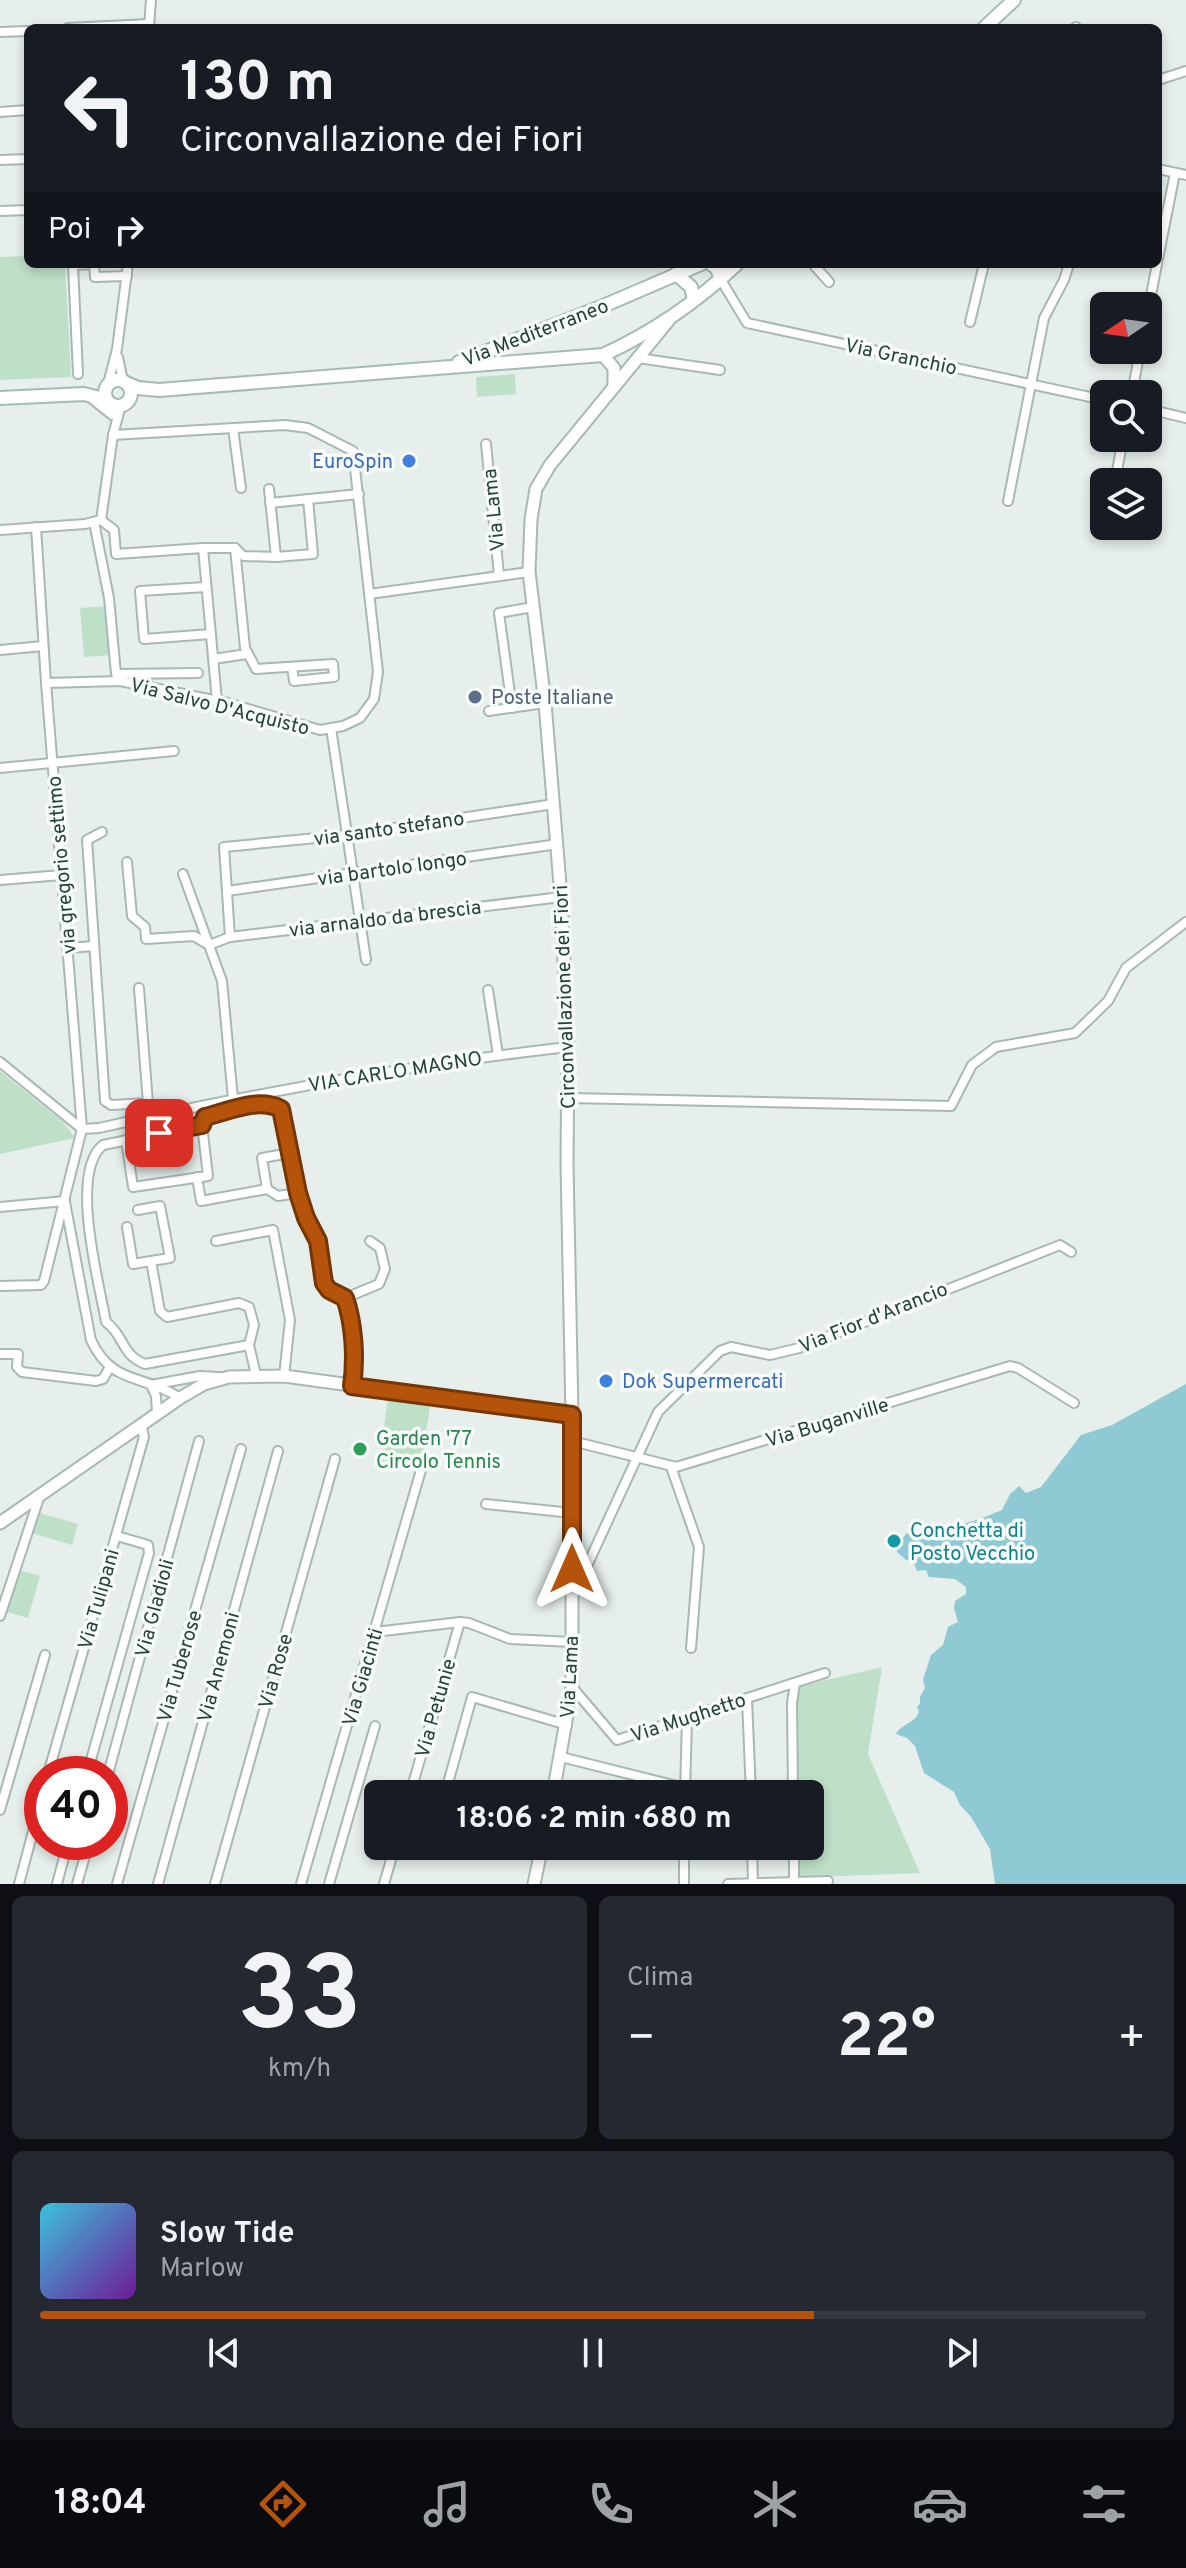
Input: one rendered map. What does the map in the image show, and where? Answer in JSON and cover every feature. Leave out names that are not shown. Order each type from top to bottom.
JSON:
[{"type":"main road","points":[[988,24],[1014,0]]},
{"type":"main road","name":"Via Mediterraneo","points":[[445,367],[531,335],[691,268]]},
{"type":"main road","points":[[717,268],[721,280]]},
{"type":"main road","name":"Via Mediterraneo","points":[[445,367],[603,355],[639,339],[670,319],[733,268]]},
{"type":"main road","points":[[676,274],[691,287],[694,300]]},
{"type":"main road","points":[[531,335],[530,349],[537,360]]},
{"type":"main road","points":[[0,398],[84,394],[113,399],[159,390],[445,367]]},
{"type":"main road","points":[[125,382],[138,388],[159,390]]},
{"type":"main road","points":[[113,399],[130,388],[125,382]]},
{"type":"street","points":[[149,24],[151,0]]},
{"type":"street","points":[[0,32],[24,31]]},
{"type":"street","points":[[1162,79],[1186,71]]},
{"type":"street","points":[[0,112],[24,110]]},
{"type":"street","points":[[0,160],[24,159]]},
{"type":"street","points":[[1162,170],[1186,175]]},
{"type":"street","points":[[1162,241],[1175,173]]},
{"type":"street","points":[[0,211],[24,210]]},
{"type":"street","points":[[73,268],[78,374]]},
{"type":"street","points":[[94,268],[95,277],[127,276]]},
{"type":"street","points":[[128,268],[117,349],[113,435],[98,521],[116,674],[198,673]]},
{"type":"street","points":[[817,268],[829,282]]},
{"type":"street","points":[[970,322],[983,268]]},
{"type":"street","points":[[1008,501],[1044,318],[1068,268]]},
{"type":"street","points":[[1152,292],[1157,268]]},
{"type":"street","name":"Via Granchio","points":[[721,280],[747,323],[1090,397]]},
{"type":"street","name":"Circonvallazione dei Fiori","points":[[572,1415],[568,1047],[558,844],[529,572],[531,519],[536,489],[550,465],[670,319]]},
{"type":"street","points":[[117,349],[125,382]]},
{"type":"street","points":[[603,355],[614,368],[614,387]]},
{"type":"street","points":[[638,358],[720,370]]},
{"type":"street","points":[[1162,412],[1186,418]]},
{"type":"street","name":"Via Salvo D'Acquisto","points":[[46,683],[120,681],[217,701],[320,730],[343,726],[360,718],[374,699],[378,672],[353,451],[308,428],[285,425],[113,435]]},
{"type":"street","points":[[233,428],[241,488]]},
{"type":"street","name":"Via Lama","points":[[486,444],[499,575]]},
{"type":"street","points":[[269,489],[276,557]]},
{"type":"street","points":[[270,503],[359,494]]},
{"type":"street","points":[[0,530],[98,521],[114,530],[116,554],[235,548],[243,556],[313,554],[308,499]]},
{"type":"street","name":"via gregorio settimo","points":[[0,1286],[41,1285],[82,1129],[36,527]]},
{"type":"street","points":[[203,548],[217,701]]},
{"type":"street","points":[[235,548],[247,654],[256,669],[333,664],[334,677],[294,681],[292,667]]},
{"type":"street","points":[[369,594],[529,572]]},
{"type":"street","points":[[206,587],[140,591],[144,639],[211,634]]},
{"type":"street","points":[[512,708],[499,613],[533,607]]},
{"type":"street","points":[[0,650],[43,646]]},
{"type":"street","points":[[213,659],[247,654]]},
{"type":"street","points":[[489,711],[545,703]]},
{"type":"street","points":[[331,728],[366,960]]},
{"type":"street","points":[[0,768],[174,751]]},
{"type":"street","name":"via santo stefano","points":[[227,891],[224,847],[348,835],[554,804]]},
{"type":"street","points":[[102,832],[87,840],[105,1101],[111,1105],[148,1103]]},
{"type":"street","name":"via bartolo longo","points":[[227,891],[558,844]]},
{"type":"street","points":[[127,862],[132,916],[145,927],[146,939],[194,936],[209,945]]},
{"type":"street","points":[[183,874],[222,981],[233,1099]]},
{"type":"street","points":[[0,880],[62,875]]},
{"type":"street","points":[[227,891],[230,937]]},
{"type":"street","name":"via arnaldo da brescia","points":[[209,945],[230,937],[561,897]]},
{"type":"street","points":[[568,1098],[951,1106],[972,1065],[996,1047],[1075,1033],[1108,1001],[1126,968],[1186,922]]},
{"type":"street","points":[[68,948],[94,946]]},
{"type":"street","points":[[139,988],[150,1117]]},
{"type":"street","points":[[488,990],[498,1055]]},
{"type":"street","name":"VIA CARLO MAGNO","points":[[82,1129],[233,1099],[252,1100],[389,1070],[568,1047]]},
{"type":"street","points":[[0,1062],[82,1129]]},
{"type":"street","points":[[126,1140],[133,1187],[208,1176],[202,1125],[205,1117],[252,1100],[272,1105],[281,1109],[298,1193],[318,1241],[324,1283],[329,1290],[345,1298],[379,1284],[385,1269],[380,1248],[370,1241]]},
{"type":"street","points":[[134,1120],[137,1138]]},
{"type":"street","points":[[202,1125],[103,1145],[95,1151],[85,1209],[106,1322],[115,1328],[123,1347],[134,1360],[145,1364],[249,1345]]},
{"type":"street","points":[[290,1153],[262,1158],[267,1189],[278,1196],[298,1193]]},
{"type":"street","points":[[197,1177],[201,1201],[267,1189]]},
{"type":"street","points":[[0,1207],[65,1201],[91,1340],[98,1355],[110,1367],[131,1379],[166,1389],[180,1398]]},
{"type":"street","points":[[127,1227],[133,1264],[170,1258],[160,1206],[138,1210]]},
{"type":"street","points":[[216,1241],[273,1230],[290,1320],[284,1376]]},
{"type":"street","name":"Via Fior d'Arancio","points":[[572,1597],[663,1406],[715,1355],[726,1348],[770,1355],[799,1348],[1060,1245],[1071,1252]]},
{"type":"street","points":[[151,1261],[160,1311],[167,1317],[239,1303],[249,1307],[254,1325],[249,1345],[256,1375]]},
{"type":"street","points":[[345,1298],[353,1349],[352,1386]]},
{"type":"street","points":[[0,1354],[18,1354],[17,1367],[22,1372],[101,1381],[110,1367]]},
{"type":"street","name":"Via Buganville","points":[[671,1467],[1010,1366],[1074,1403]]},
{"type":"street","points":[[151,1385],[200,1376],[284,1376],[572,1415]]},
{"type":"street","points":[[0,1523],[180,1398],[204,1384],[229,1377]]},
{"type":"street","points":[[151,1385],[156,1396],[157,1413]]},
{"type":"street","name":"Via Lama","points":[[556,1780],[572,1687],[572,1415]]},
{"type":"street","name":"Via Tulipani","points":[[53,1756],[144,1437],[141,1424]]},
{"type":"street","name":"Via Gladioli","points":[[113,1756],[199,1441]]},
{"type":"street","points":[[572,1441],[671,1467],[699,1547],[691,1648]]},
{"type":"street","name":"Via Tuberose","points":[[117,1884],[241,1449]]},
{"type":"street","name":"Via Anemoni","points":[[158,1884],[278,1451]]},
{"type":"street","name":"Via Rose","points":[[215,1884],[335,1459]]},
{"type":"street","name":"Via Giacinti","points":[[301,1884],[421,1470]]},
{"type":"street","points":[[0,1616],[39,1498]]},
{"type":"street","points":[[486,1504],[572,1513]]},
{"type":"street","points":[[92,1756],[149,1553],[148,1545],[117,1536]]},
{"type":"street","points":[[375,1632],[460,1622],[510,1639],[572,1642]]},
{"type":"street","name":"Via Petunie","points":[[414,1780],[460,1622]]},
{"type":"street","points":[[0,1810],[45,1655]]},
{"type":"street","name":"Via Mughetto","points":[[572,1687],[617,1740],[825,1673]]},
{"type":"street","points":[[793,1780],[792,1703],[795,1683]]},
{"type":"street","points":[[449,1780],[472,1697],[567,1725]]},
{"type":"street","points":[[747,1699],[750,1780]]},
{"type":"street","points":[[685,1780],[687,1718]]},
{"type":"street","points":[[329,1884],[375,1726]]},
{"type":"street","points":[[561,1757],[645,1780]]},
{"type":"street","points":[[19,1884],[25,1860]]},
{"type":"street","points":[[57,1884],[63,1860]]},
{"type":"street","points":[[77,1884],[84,1860]]},
{"type":"street","points":[[384,1884],[391,1860]]},
{"type":"street","points":[[534,1884],[539,1860]]},
{"type":"street","points":[[684,1860],[684,1884]]},
{"type":"street","points":[[752,1860],[753,1884]]},
{"type":"street","points":[[794,1860],[794,1882]]},
{"type":"street","points":[[728,1884],[828,1881]]},
{"type":"green space","points":[[24,256],[24,268],[65,268],[71,377],[0,380],[0,257]]},
{"type":"green space","points":[[515,374],[516,394],[477,397],[476,377]]},
{"type":"green space","points":[[108,606],[111,655],[84,657],[80,608]]},
{"type":"green space","points":[[0,1071],[63,1122],[75,1138],[0,1154]]},
{"type":"green space","points":[[388,1399],[430,1405],[421,1469],[379,1462]]},
{"type":"green space","points":[[36,1512],[78,1524],[72,1545],[31,1533]]},
{"type":"green space","points":[[19,1570],[40,1576],[28,1618],[7,1612]]},
{"type":"green space","points":[[882,1667],[868,1754],[920,1873],[791,1878],[790,1860],[824,1860],[824,1780],[789,1780],[788,1689]]},
{"type":"water","points":[[1186,1384],[1186,1884],[995,1884],[990,1849],[971,1817],[954,1792],[924,1773],[915,1746],[907,1738],[896,1734],[919,1712],[917,1707],[925,1688],[923,1680],[931,1655],[943,1645],[948,1627],[958,1622],[955,1601],[966,1594],[966,1587],[955,1579],[929,1577],[926,1570],[917,1571],[913,1561],[906,1560],[897,1552],[897,1545],[907,1533],[921,1536],[944,1526],[949,1528],[1002,1510],[1010,1494],[1019,1486],[1026,1493],[1041,1487],[1081,1435],[1112,1425]]},
{"type":"place","name":"EuroSpin","points":[[409,461]]},
{"type":"place","name":"Poste Italiane","points":[[475,697]]},
{"type":"place","name":"Dok Supermercati","points":[[606,1381]]},
{"type":"place","name":"Garden '77 Circolo Tennis","points":[[360,1449]]},
{"type":"place","name":"Conchetta di Posto Vecchio","points":[[894,1541]]},
{"type":"route","points":[[159,1133],[202,1125],[205,1117],[253,1105],[272,1105],[281,1109],[298,1193],[318,1241],[324,1283],[329,1290],[345,1298],[349,1308],[353,1349],[352,1386],[572,1415],[572,1569]]}]
